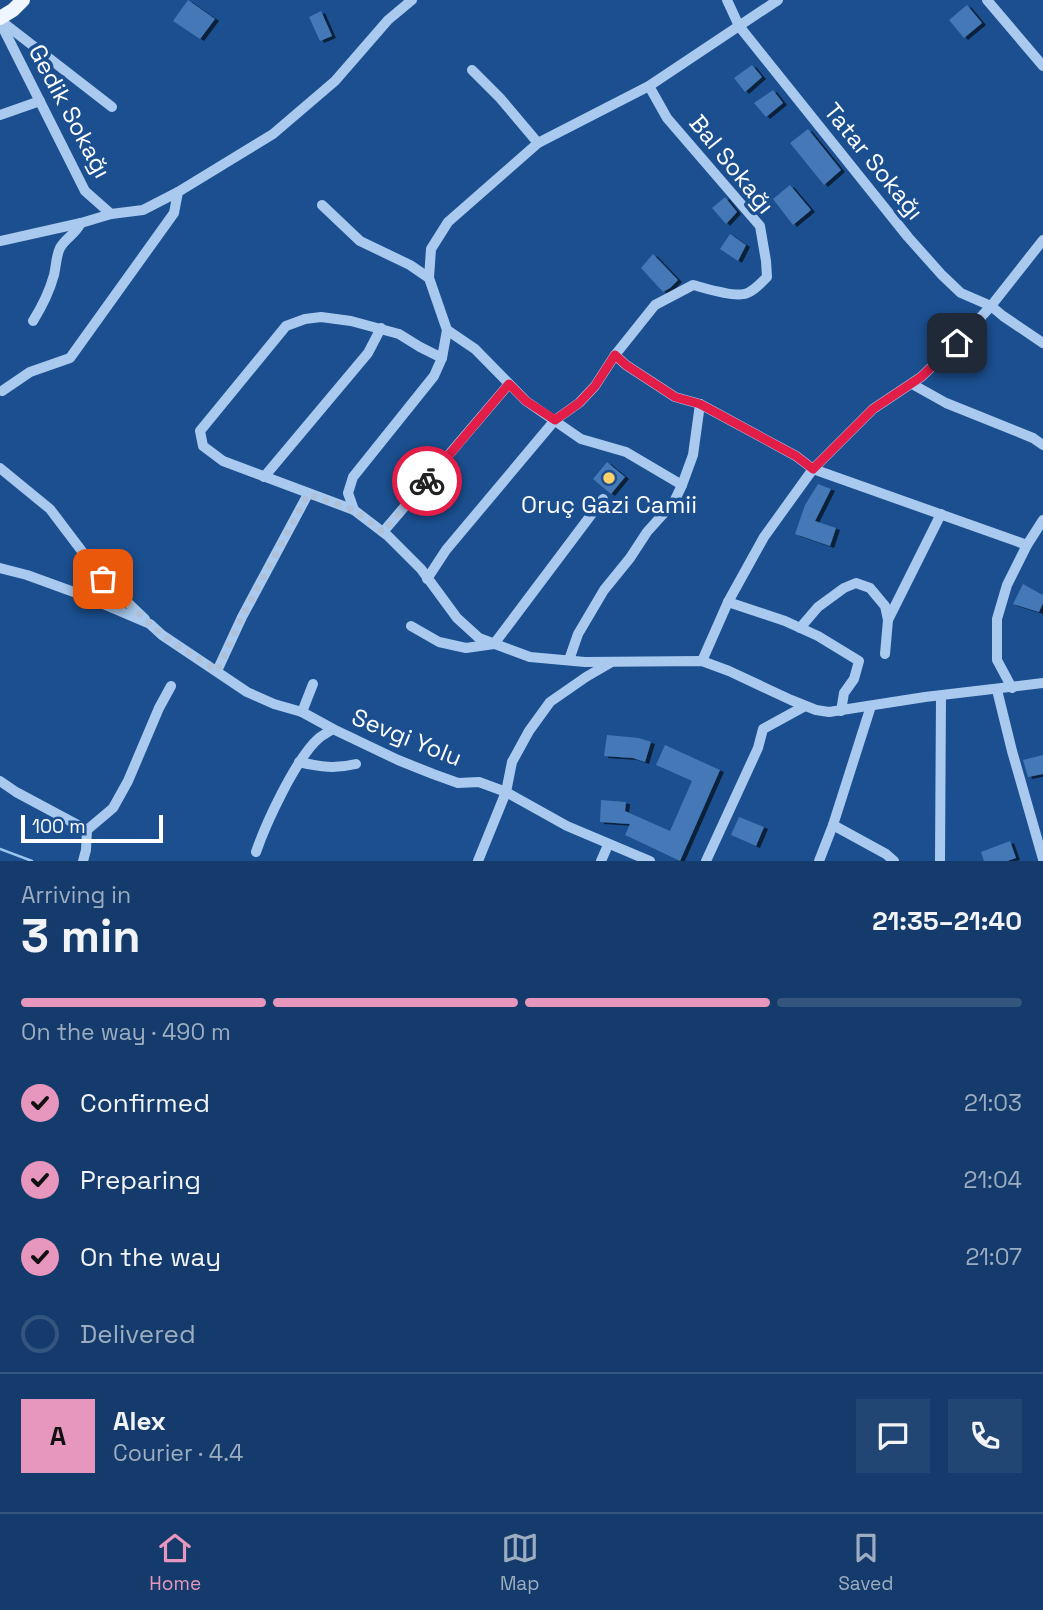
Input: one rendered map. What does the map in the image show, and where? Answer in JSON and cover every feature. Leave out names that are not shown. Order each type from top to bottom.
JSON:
[{"type":"main road","points":[[0,20],[23,0]]},
{"type":"street","points":[[0,241],[111,214],[143,210],[178,192],[273,134],[335,80],[387,20],[412,0]]},
{"type":"street","name":"Tatar Sokağı","points":[[727,0],[739,26],[924,256],[961,293],[991,306],[1043,343]]},
{"type":"street","points":[[354,510],[348,493],[353,477],[434,376],[442,358],[447,330],[429,278],[431,249],[448,222],[538,143],[649,86],[778,0]]},
{"type":"street","points":[[988,0],[1043,66]]},
{"type":"street","name":"Gedik Sokağı","points":[[0,20],[85,191],[111,214]]},
{"type":"street","points":[[0,20],[112,107]]},
{"type":"street","points":[[472,70],[538,143]]},
{"type":"street","name":"Bal Sokağı","points":[[615,355],[655,305],[693,285],[720,292],[744,294],[767,277],[760,226],[667,118],[649,86]]},
{"type":"street","points":[[0,116],[40,101]]},
{"type":"street","points":[[2,391],[30,372],[70,358],[174,213],[178,192]]},
{"type":"street","points":[[322,205],[360,240],[410,265],[429,278]]},
{"type":"street","points":[[33,320],[47,298],[58,251],[81,223]]},
{"type":"street","points":[[702,661],[728,602],[764,537],[813,469],[873,409],[921,377],[948,352],[991,306],[1043,240]]},
{"type":"street","points":[[442,358],[399,334],[381,328],[321,317],[305,318],[286,326],[200,431],[203,446],[223,461],[354,510],[383,532],[421,569],[457,618],[479,638],[530,657],[613,662],[702,661],[805,706],[829,712],[1043,683]]},
{"type":"street","points":[[264,477],[368,353],[381,328]]},
{"type":"street","points":[[447,330],[475,349],[526,401],[581,439],[626,452],[682,485]]},
{"type":"street","points":[[427,579],[446,550],[555,420],[579,403],[595,386],[615,355],[675,397],[700,404],[796,456],[813,469],[1027,545]]},
{"type":"street","points":[[912,383],[946,403],[1033,438],[1043,445]]},
{"type":"street","points":[[383,532],[509,384]]},
{"type":"street","points":[[569,660],[578,634],[604,590],[630,558],[646,532],[674,502],[692,455],[700,404]]},
{"type":"street","points":[[0,468],[50,509],[103,579],[150,624]]},
{"type":"street","points":[[217,671],[242,617],[308,494]]},
{"type":"street","points":[[411,625],[439,642],[466,648],[494,644],[603,499]]},
{"type":"street","points":[[888,620],[941,514]]},
{"type":"street","points":[[1012,688],[997,660],[997,619],[1007,585],[1043,520]]},
{"type":"street","points":[[0,568],[82,594],[150,624]]},
{"type":"street","points":[[800,628],[818,607],[856,583],[870,588],[885,606],[888,620],[886,654]]},
{"type":"street","points":[[728,602],[818,636],[859,662],[854,679],[844,693],[841,711]]},
{"type":"street","name":"Sevgi Yolu","points":[[150,624],[162,635],[247,692],[302,712],[398,760],[433,774],[458,783],[480,782],[506,792],[567,826],[650,861]]},
{"type":"street","points":[[478,861],[506,792],[512,762],[529,731],[550,702],[613,662]]},
{"type":"street","points":[[302,712],[313,684]]},
{"type":"street","points":[[83,861],[87,830],[114,808],[171,686]]},
{"type":"street","points":[[997,690],[1043,859]]},
{"type":"street","points":[[940,861],[941,696]]},
{"type":"street","points":[[706,861],[758,748],[763,729],[805,706]]},
{"type":"street","points":[[819,861],[871,706]]},
{"type":"street","points":[[256,852],[263,832],[299,762],[318,739],[333,729]]},
{"type":"street","points":[[299,762],[340,768],[356,764]]},
{"type":"street","points":[[0,781],[87,830]]},
{"type":"street","points":[[832,825],[894,861]]},
{"type":"street","points":[[601,861],[608,845]]},
{"type":"building","points":[[188,0],[215,19],[200,39],[173,21]]},
{"type":"building","points":[[967,5],[982,23],[964,38],[949,20]]},
{"type":"building","points":[[321,11],[332,36],[320,41],[309,17]]},
{"type":"building","points":[[752,65],[762,77],[745,92],[734,78]]},
{"type":"building","points":[[773,90],[783,103],[766,117],[754,103]]},
{"type":"building","points":[[808,129],[841,170],[824,185],[790,143]]},
{"type":"building","points":[[790,185],[811,210],[793,225],[773,199]]},
{"type":"building","points":[[725,197],[737,212],[726,224],[712,208]]},
{"type":"building","points":[[730,234],[746,245],[738,261],[720,249]]},
{"type":"building","points":[[653,254],[678,280],[663,292],[641,268]]},
{"type":"building","name":"Oruç Gazi Camii","points":[[607,462],[625,477],[611,494],[593,479]]},
{"type":"building","points":[[818,484],[831,489],[815,521],[836,528],[830,546],[795,534],[805,505]]},
{"type":"building","points":[[1023,584],[1043,595],[1039,612],[1013,604]]},
{"type":"building","points":[[607,735],[651,742],[645,762],[633,758],[604,756]]},
{"type":"building","points":[[665,745],[720,770],[680,861],[625,835],[630,824],[600,822],[601,800],[626,802],[625,811],[670,831],[692,781],[656,765]]},
{"type":"building","points":[[1043,755],[1043,774],[1028,777],[1023,760]]},
{"type":"building","points":[[739,817],[764,827],[756,846],[731,835]]},
{"type":"building","points":[[1010,841],[1016,858],[1007,861],[984,861],[981,852]]},
{"type":"waterway","points":[[0,849],[32,861]]},
{"type":"way so far","points":[[103,579],[162,635],[217,671],[242,617],[308,494],[354,510],[383,532],[427,481]]},
{"type":"place","name":"Oruç Gazi Camii","points":[[609,478]]},
{"type":"route","points":[[427,481],[509,384],[526,401],[555,420],[579,403],[595,386],[615,355],[675,397],[700,404],[796,456],[813,469],[873,409],[921,377],[957,343]]}]
